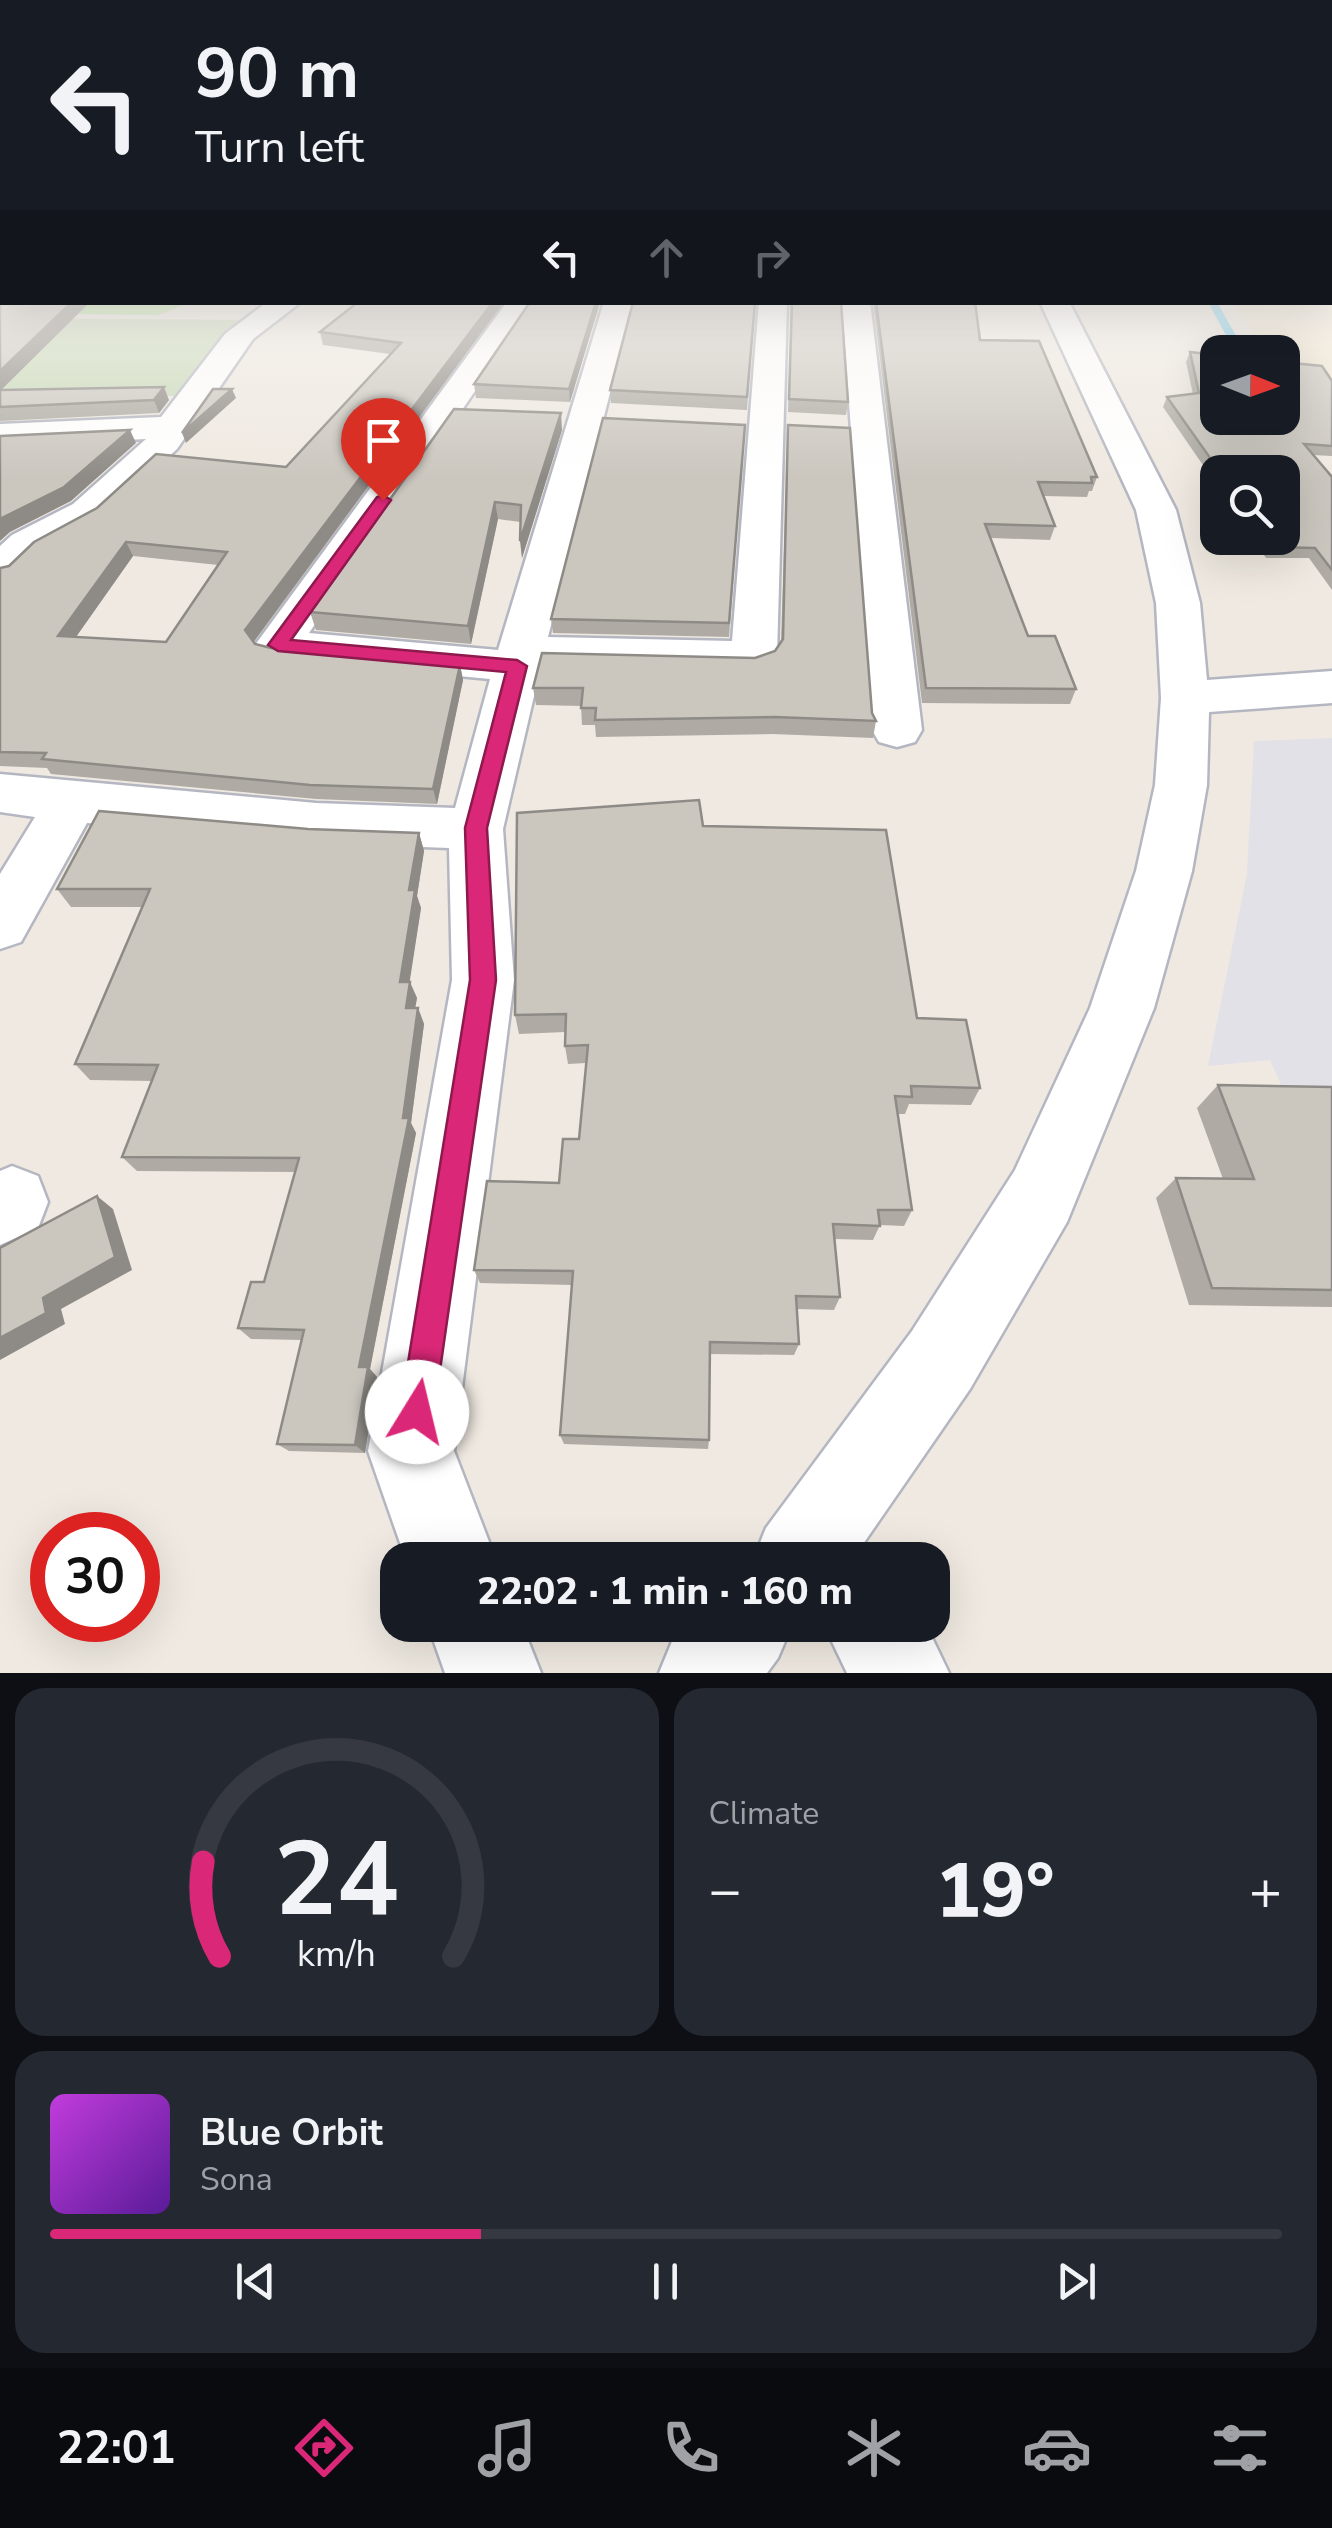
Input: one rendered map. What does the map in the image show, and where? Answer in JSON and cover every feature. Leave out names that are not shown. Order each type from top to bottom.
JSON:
[{"type":"street","points":[[0,569],[26,544],[86,512],[164,441],[168,427],[193,401],[241,334],[259,322]]},
{"type":"street","points":[[512,322],[468,411],[278,645],[519,659],[754,656],[784,427],[775,322]]},
{"type":"street","points":[[444,1542],[411,1451],[483,980],[476,828],[613,322]]},
{"type":"street","points":[[858,322],[898,730]]},
{"type":"street","points":[[822,1542],[1042,1196],[1122,1008],[1164,872],[1181,785],[1185,698],[1178,603],[1156,510],[1064,322]]},
{"type":"street","points":[[0,435],[168,427]]},
{"type":"street","points":[[784,427],[866,430]]},
{"type":"street","points":[[1185,698],[1332,687]]},
{"type":"street","points":[[0,793],[316,823],[476,828]]},
{"type":"street","points":[[0,926],[72,802]]},
{"type":"street","points":[[481,1642],[493,1673]]},
{"type":"street","points":[[707,1673],[732,1642]]},
{"type":"street","points":[[883,1642],[902,1673]]},
{"type":"shaded area","points":[[1246,322],[1332,322],[1332,432],[1300,399],[1300,335],[1254,335]]},
{"type":"shaded area","points":[[1332,738],[1332,1090],[1286,1096],[1270,1060],[1208,1066],[1247,874],[1254,741]]},
{"type":"green space","points":[[0,322],[253,322],[178,396],[0,395]]},
{"type":"building","points":[[0,322],[51,322],[0,371]]},
{"type":"building","points":[[333,322],[478,322],[245,630],[255,644],[271,648],[460,665],[433,789],[310,785],[42,759],[46,753],[0,752],[0,568],[9,566],[34,542],[97,508],[156,454],[286,467],[401,343],[320,332]],"holes":[[[126,542],[227,552],[166,642],[58,636]]]},
{"type":"building","points":[[516,322],[590,322],[569,389],[474,384]]},
{"type":"building","points":[[628,322],[753,322],[747,397],[610,390]]},
{"type":"building","points":[[791,322],[842,322],[848,402],[789,399]]},
{"type":"building","points":[[879,322],[978,322],[980,340],[1039,341],[1097,477],[1091,477],[1092,483],[1038,482],[1055,526],[985,524],[1028,636],[1055,636],[1076,689],[926,688]]},
{"type":"building","points":[[1190,352],[1200,353],[1200,435],[1300,435],[1300,364],[1322,366],[1332,381],[1332,446],[1304,444],[1332,477],[1332,570],[1315,548],[1300,548],[1300,455],[1208,455],[1167,397],[1199,393]]},
{"type":"building","points":[[164,387],[154,400],[0,407],[0,390]]},
{"type":"building","points":[[213,389],[232,389],[182,433]]},
{"type":"building","points":[[454,409],[561,413],[520,541],[521,505],[495,502],[468,626],[310,612]]},
{"type":"building","points":[[603,418],[745,425],[729,623],[551,619]]},
{"type":"building","points":[[788,425],[850,428],[872,713],[876,721],[775,717],[595,720],[596,708],[581,708],[583,688],[533,688],[542,653],[755,658],[775,651],[783,639]]},
{"type":"building","points":[[130,430],[64,487],[0,519],[0,436]]},
{"type":"building","points":[[699,800],[703,826],[886,830],[917,1018],[966,1020],[980,1088],[911,1086],[912,1097],[895,1096],[912,1210],[878,1210],[880,1226],[833,1224],[840,1297],[796,1296],[799,1344],[710,1342],[709,1440],[560,1435],[573,1271],[474,1270],[487,1181],[559,1183],[563,1139],[579,1139],[588,1045],[565,1046],[566,1014],[515,1015],[517,813]]},
{"type":"building","points":[[99,811],[308,829],[419,833],[409,890],[415,890],[400,982],[410,982],[406,1008],[418,1008],[403,1118],[409,1118],[359,1367],[368,1367],[355,1445],[277,1444],[304,1330],[238,1328],[251,1282],[264,1282],[299,1158],[122,1157],[158,1065],[75,1064],[150,889],[57,889]]},
{"type":"building","points":[[1218,1085],[1332,1087],[1332,1290],[1212,1288],[1176,1178],[1254,1179]]},
{"type":"building","points":[[97,1196],[115,1257],[43,1298],[46,1313],[0,1338],[0,1248]]},
{"type":"waterway","points":[[1223,322],[1230,335]]},
{"type":"route","points":[[383,500],[278,645],[517,666],[476,828],[483,980],[417,1412]]}]
